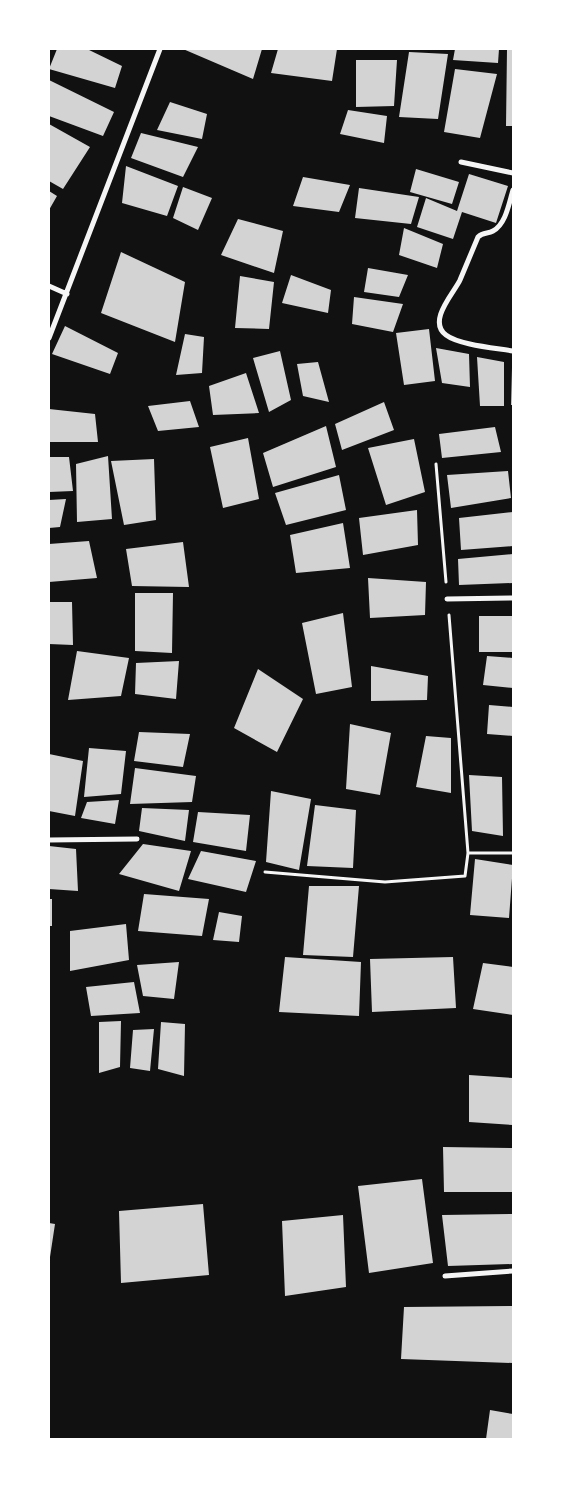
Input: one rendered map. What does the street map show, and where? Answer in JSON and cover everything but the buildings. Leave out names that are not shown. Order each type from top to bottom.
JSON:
[{"type":"street","points":[[49,338],[160,49]]},
{"type":"street","points":[[461,162],[513,173]]},
{"type":"street","points":[[513,190],[501,224],[493,231],[481,234],[478,237],[459,283],[450,293],[440,314],[440,325],[444,334],[456,340],[513,351]]},
{"type":"street","points":[[49,286],[66,294]]},
{"type":"street","points":[[447,599],[513,598]]},
{"type":"street","points":[[49,840],[137,839]]},
{"type":"street","points":[[445,1276],[513,1271]]},
{"type":"path","points":[[266,872],[385,882],[465,876],[468,853],[436,464]]},
{"type":"path","points":[[468,853],[513,853]]}]
